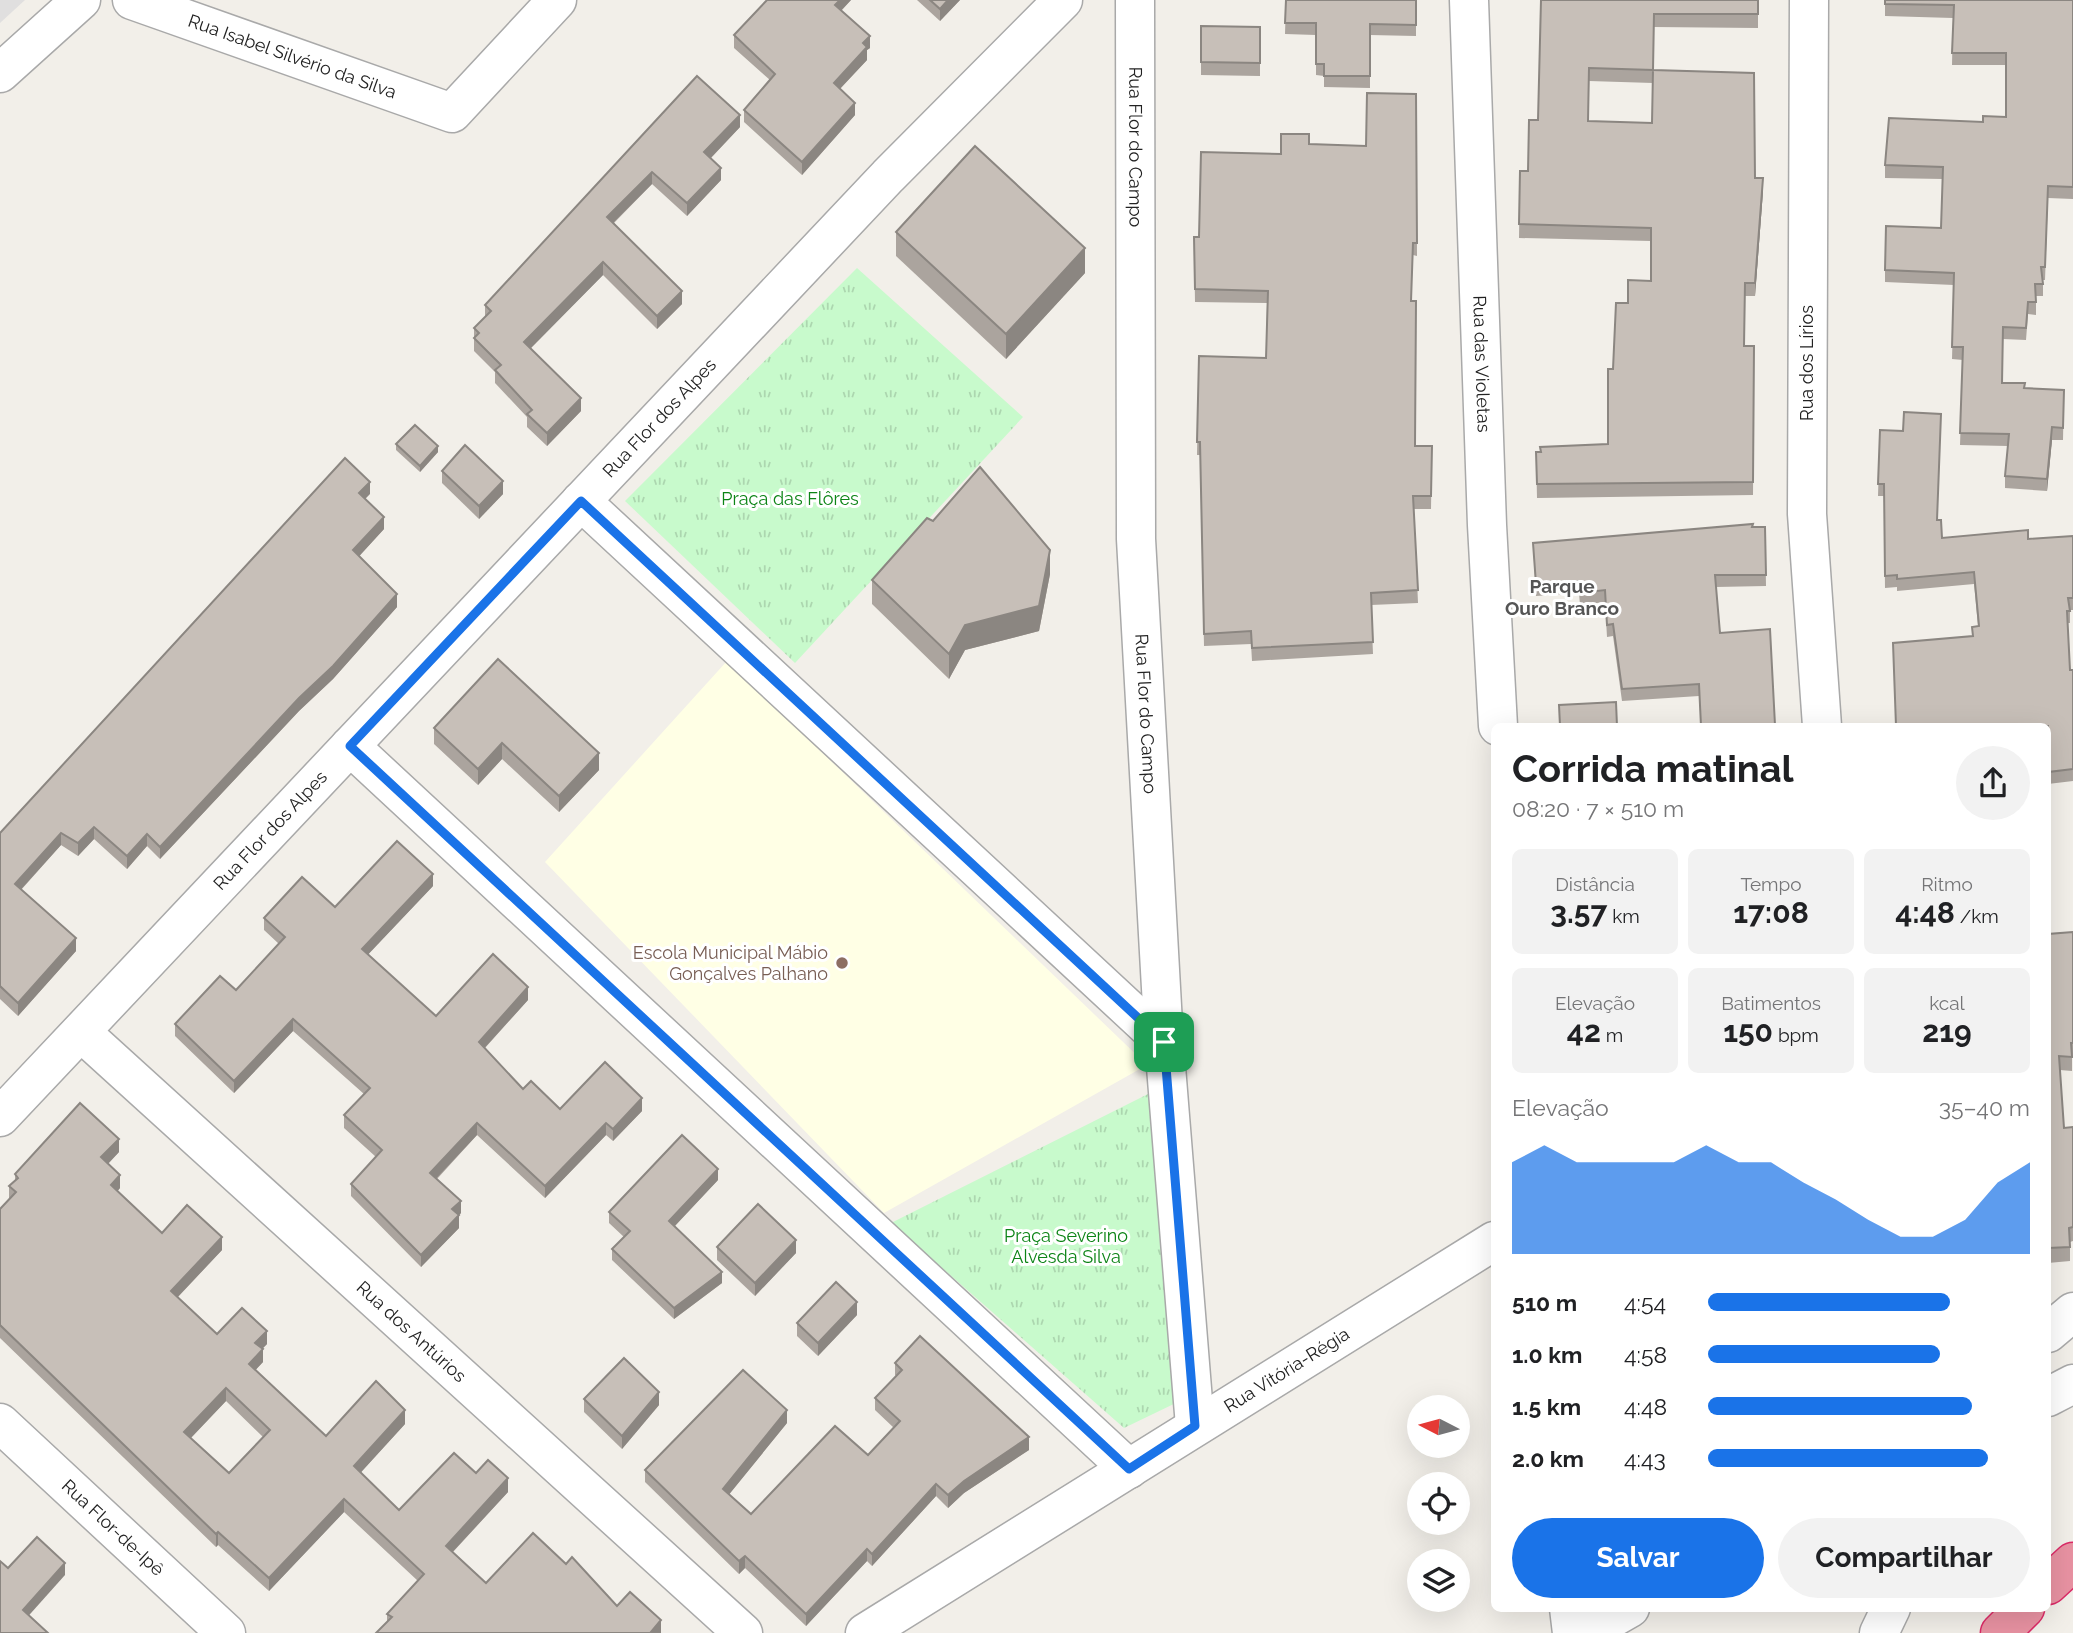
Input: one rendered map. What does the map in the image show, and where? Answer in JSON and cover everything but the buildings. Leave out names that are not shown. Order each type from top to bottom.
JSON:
[{"type":"highway","points":[[2051,1582],[2073,1562]]},
{"type":"highway","points":[[2000,1633],[2021,1612]]},
{"type":"street","points":[[0,73],[81,0]]},
{"type":"street","name":"Rua Isabel Silvério da Silva","points":[[132,0],[452,113],[557,0]]},
{"type":"street","name":"Rua Flor dos Alpes","points":[[0,1117],[888,176],[1063,0]]},
{"type":"street","name":"Rua Flor do Campo","points":[[1136,0],[1136,539],[1164,1042],[1195,1426]]},
{"type":"street","name":"Rua das Violetas","points":[[1469,0],[1487,525],[1498,723]]},
{"type":"street","name":"Rua dos Lírios","points":[[1809,0],[1807,514],[1822,723]]},
{"type":"street","points":[[581,501],[1164,1042]]},
{"type":"street","points":[[350,746],[1129,1469]]},
{"type":"street","name":"Rua dos Antúrios","points":[[80,1032],[743,1633]]},
{"type":"street","name":"Rua Vitória-Régia","points":[[865,1633],[1491,1243]]},
{"type":"street","points":[[2051,1330],[2073,1312]]},
{"type":"street","points":[[2051,1395],[2073,1384]]},
{"type":"street","name":"Rua Flor-de-Ipê","points":[[0,1423],[226,1633]]},
{"type":"street","points":[[1569,1612],[1572,1633]]},
{"type":"street","points":[[1586,1633],[1623,1612]]},
{"type":"street","points":[[1879,1633],[1889,1612]]},
{"type":"shaded area","points":[[0,0],[25,0],[0,23]]},
{"type":"shaded area","name":"Escola Municipal Mábio Gonçalves Palhano","points":[[727,661],[1147,1065],[884,1213],[545,862]]},
{"type":"green space","name":"Praça das Flôres","points":[[857,268],[1023,417],[795,663],[625,501]]},
{"type":"green space","name":"Praça Severino Alvesda Silva","points":[[1152,1092],[1180,1401],[1124,1428],[891,1223]]},
{"type":"place","name":"Escola Municipal Mábio Gonçalves Palhano","points":[[842,963]]},
{"type":"district","name":"Parque Ouro Branco","points":[[1562,597]]},
{"type":"route","points":[[581,501],[1164,1042],[1195,1426],[1129,1469],[350,746],[581,501]]}]
